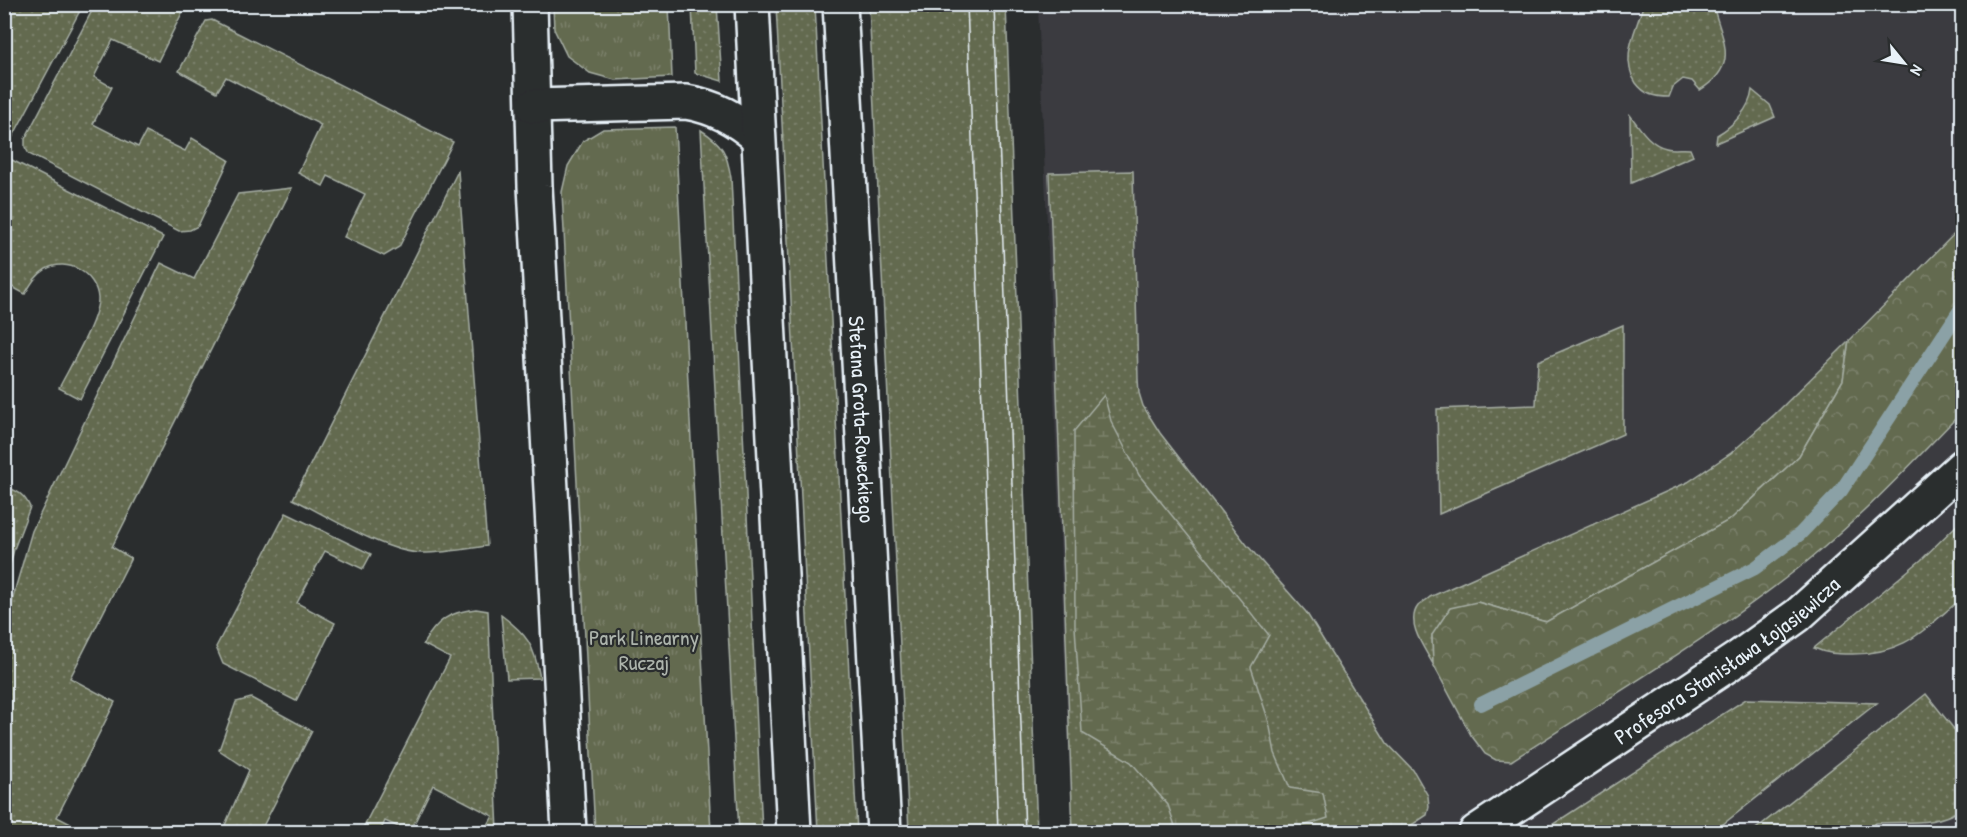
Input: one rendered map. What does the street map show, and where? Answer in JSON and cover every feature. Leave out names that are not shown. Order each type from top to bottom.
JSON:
[{"type":"street","points":[[530,4],[535,186],[569,832]]},
{"type":"street","points":[[752,4],[794,832]]},
{"type":"street","name":"Stefana Grota-Roweckiego","points":[[840,4],[884,832]]},
{"type":"street","points":[[533,106],[686,102],[706,105],[724,112],[758,137]]},
{"type":"street","name":"Profesora Stanisława Łojasiewicza","points":[[1476,832],[1738,658],[1798,615],[1962,467]]},
{"type":"shaded area","points":[[1038,5],[1962,5],[1962,832],[1072,832]]},
{"type":"green space","points":[[180,4],[185,7],[158,61],[113,40],[94,77],[112,87],[93,124],[138,147],[146,132],[185,151],[192,138],[229,160],[198,226],[190,230],[179,231],[29,154],[25,147],[25,139],[95,5]]},
{"type":"green space","points":[[4,5],[83,5],[10,142],[4,139]]},
{"type":"green space","points":[[553,5],[669,5],[672,77],[615,80],[590,73],[567,56],[554,29]]},
{"type":"green space","points":[[692,5],[717,5],[722,81],[695,73]]},
{"type":"green space","points":[[776,5],[815,5],[857,832],[818,832]]},
{"type":"green space","points":[[869,5],[1006,5],[1037,832],[909,832]]},
{"type":"green space","points":[[1643,5],[1713,5],[1724,41],[1725,61],[1721,71],[1713,80],[1700,90],[1692,81],[1683,79],[1673,87],[1669,97],[1650,94],[1639,87],[1631,73],[1629,53]]},
{"type":"green space","points":[[212,20],[453,142],[399,247],[384,256],[344,237],[365,194],[328,176],[323,186],[298,173],[321,125],[226,77],[217,92],[179,71],[206,21]]},
{"type":"green space","points":[[1752,90],[1770,105],[1775,117],[1716,143],[1717,135],[1735,122],[1744,110]]},
{"type":"green space","points":[[1630,115],[1645,135],[1655,143],[1669,149],[1690,149],[1693,156],[1631,183]]},
{"type":"green space","name":"Park Linearny Ruczaj","points":[[675,127],[711,832],[595,832],[562,192],[568,166],[583,141],[603,129]]},
{"type":"green space","points":[[701,130],[723,150],[731,178],[762,832],[739,832]]},
{"type":"green space","points":[[4,156],[163,237],[80,399],[59,388],[94,318],[98,298],[96,289],[86,275],[71,266],[63,265],[42,271],[25,294],[5,283]]},
{"type":"green space","points":[[458,171],[487,546],[422,553],[391,547],[374,540],[293,499]]},
{"type":"green space","points":[[1133,171],[1138,379],[1143,406],[1160,433],[1247,545],[1306,612],[1387,743],[1413,770],[1428,796],[1429,807],[1427,815],[1401,832],[1073,832],[1049,173]]},
{"type":"green space","points":[[292,188],[112,547],[131,558],[70,678],[115,702],[57,817],[86,832],[5,832],[4,634],[32,531],[161,263],[194,279],[238,194]]},
{"type":"green space","points":[[1962,226],[1962,412],[1856,519],[1811,558],[1754,602],[1651,672],[1511,761],[1496,760],[1485,754],[1471,735],[1433,664],[1432,635],[1450,608],[1477,602],[1546,622],[1731,519],[1799,456],[1843,380],[1849,341]]},
{"type":"green space","points":[[1623,325],[1623,434],[1439,514],[1437,409],[1536,405],[1538,361]]},
{"type":"green space","points":[[1849,341],[1843,380],[1799,456],[1731,519],[1546,622],[1478,602],[1432,635],[1433,664],[1415,628],[1415,613],[1419,605],[1430,597],[1688,482],[1731,453],[1775,414]]},
{"type":"green space","points":[[1104,395],[1111,421],[1139,475],[1269,635],[1251,667],[1269,722],[1275,753],[1290,788],[1323,793],[1328,818],[1284,832],[1177,832],[1168,805],[1131,762],[1082,733],[1075,627],[1074,431]]},
{"type":"green space","points":[[5,488],[20,494],[30,507],[14,549],[5,586]]},
{"type":"green space","points":[[286,513],[371,554],[363,569],[325,551],[297,603],[335,623],[296,701],[223,664],[216,647]]},
{"type":"green space","points":[[1962,520],[1962,598],[1924,630],[1899,645],[1885,650],[1841,654],[1828,653],[1814,648],[1921,560]]},
{"type":"green space","points":[[476,609],[488,611],[498,832],[484,832],[493,816],[433,785],[410,832],[385,821],[380,832],[372,832],[363,828],[450,658],[423,644],[433,629],[451,615]]},
{"type":"green space","points":[[501,615],[524,635],[535,657],[540,678],[507,679]]},
{"type":"green space","points":[[1926,694],[1962,739],[1962,809],[1930,821],[1876,823],[1866,832],[1752,832]]},
{"type":"green space","points":[[251,698],[312,731],[260,832],[222,832],[249,770],[219,750],[236,702]]},
{"type":"green space","points":[[1746,699],[1877,703],[1713,832],[1541,832]]},
{"type":"waterway","points":[[1481,704],[1755,568],[1800,534],[1841,491],[1962,307]]},
{"type":"tram line","points":[[967,4],[998,832]]},
{"type":"tram line","points":[[994,4],[1025,832]]}]
